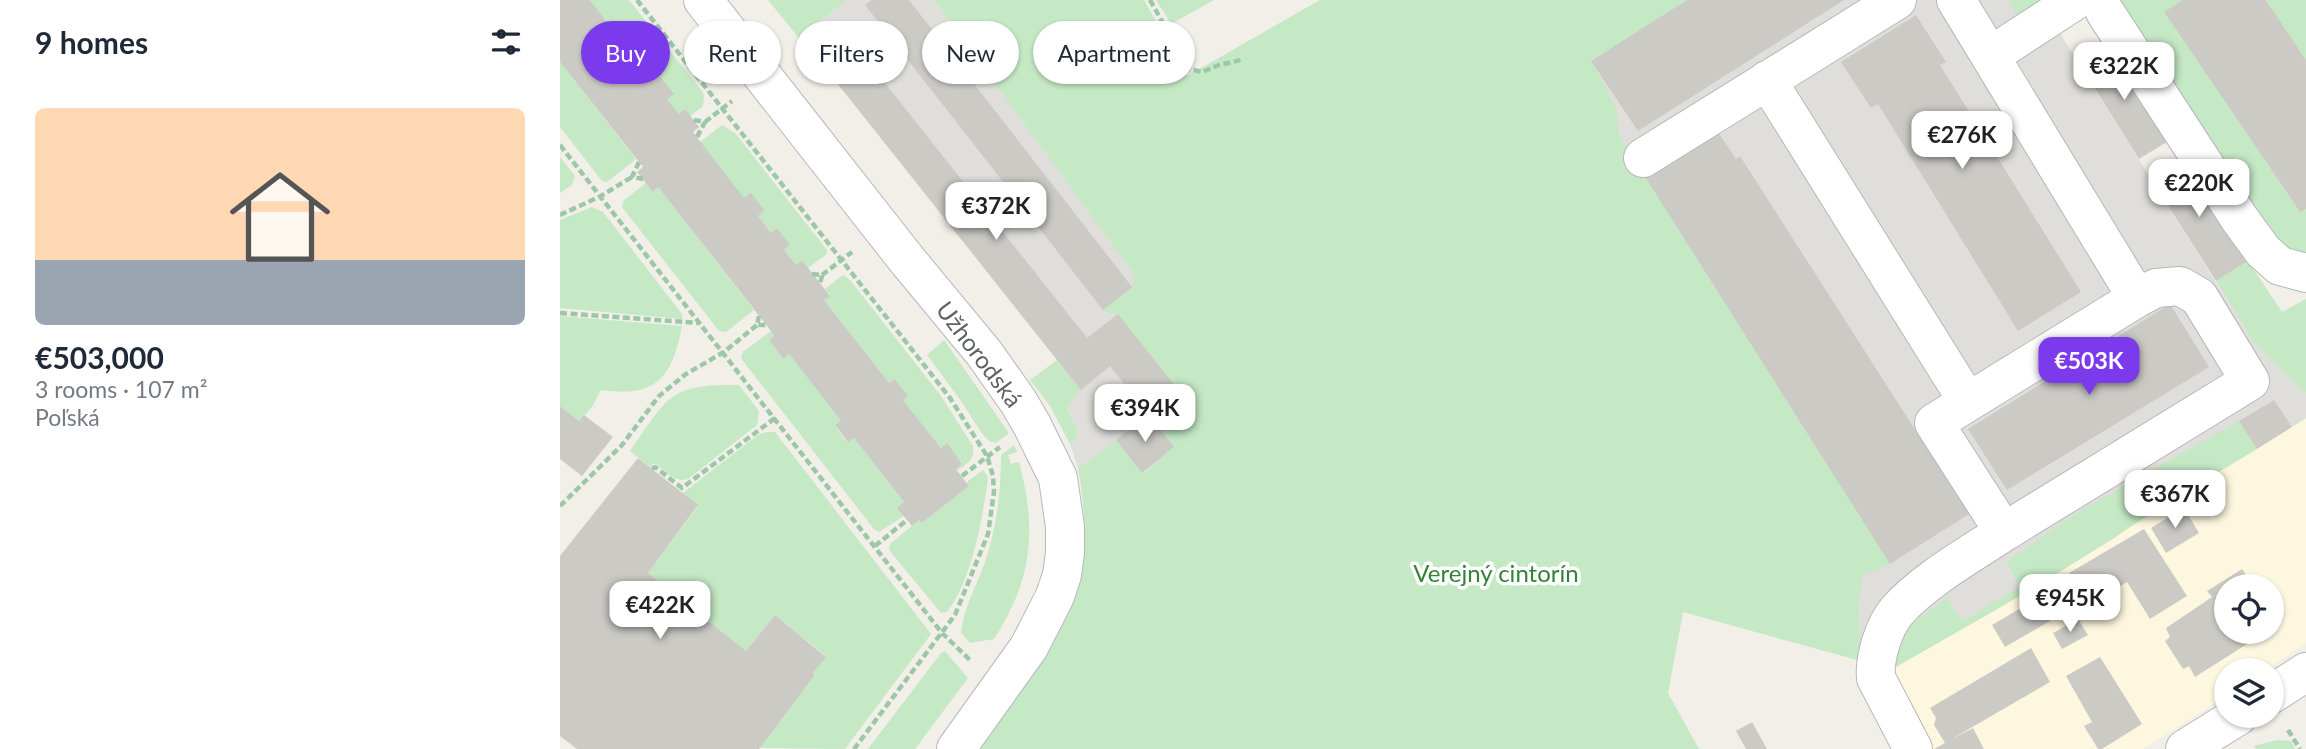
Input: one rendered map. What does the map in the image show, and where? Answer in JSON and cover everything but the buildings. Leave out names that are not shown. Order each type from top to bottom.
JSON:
[{"type":"street","name":"Užhorodská","points":[[703,0],[907,260],[984,353],[1026,413],[1058,478],[1065,527],[1062,575],[1055,596],[1029,647],[956,749]]},
{"type":"street","points":[[1643,158],[1897,0]]},
{"type":"street","points":[[1956,0],[2137,298]]},
{"type":"street","points":[[1990,56],[2091,6],[2257,244],[2280,266],[2306,273]]},
{"type":"street","points":[[1767,80],[1968,402]]},
{"type":"street","points":[[1913,749],[1876,678],[1875,666],[1896,612],[1923,588],[2004,532],[2250,382],[2199,297],[2180,286],[2157,288],[1934,422],[2004,532]]},
{"type":"street","points":[[2284,686],[2306,672]]},
{"type":"street","points":[[2185,749],[2219,728]]},
{"type":"path","points":[[637,0],[950,398],[987,456],[994,492],[988,534],[956,615],[855,749]]},
{"type":"path","points":[[1150,0],[1189,69],[1202,72],[1241,60]]},
{"type":"path","points":[[697,137],[705,122],[722,108]]},
{"type":"path","points":[[694,120],[705,122]]},
{"type":"path","points":[[560,145],[942,633],[1000,688]]},
{"type":"path","points":[[560,215],[601,196],[632,177],[639,162]]},
{"type":"path","points":[[632,177],[643,179]]},
{"type":"path","points":[[820,284],[822,275],[843,259]]},
{"type":"path","points":[[812,274],[822,275]]},
{"type":"path","points":[[560,313],[701,323]]},
{"type":"path","points":[[560,506],[622,444],[659,396],[686,374],[724,352],[757,325],[759,316]]},
{"type":"path","points":[[757,325],[766,325]]},
{"type":"path","points":[[652,468],[655,467],[682,488],[775,418]]},
{"type":"path","points":[[962,476],[999,448]]},
{"type":"path","points":[[875,546],[907,520]]},
{"type":"shaded area","points":[[847,0],[934,0],[949,21],[922,21],[922,84],[995,84],[1137,278],[1118,314],[1179,391],[1174,447],[1142,473],[1116,441],[1078,468],[1070,444],[1076,439],[1077,429],[1067,409],[1080,389],[838,84],[908,84],[908,21],[820,21]]},
{"type":"shaded area","points":[[1579,0],[2039,0],[2254,343],[2306,394],[2306,418],[2138,520],[2116,537],[1889,671],[1861,661],[1562,348]]},
{"type":"shaded area","points":[[2306,419],[2306,643],[2284,658],[2214,658],[2214,704],[2143,749],[1933,749],[1889,671],[2116,537],[2138,520]]},
{"type":"green space","points":[[590,0],[629,0],[646,21],[606,21]]},
{"type":"green space","points":[[768,0],[847,0],[820,21],[795,21],[795,33]]},
{"type":"green space","name":"Verejný cintorín","points":[[934,0],[1144,0],[1156,21],[1033,21],[1033,84],[1195,84],[1195,71],[1320,0],[1687,0],[1592,61],[1616,108],[1619,135],[1890,564],[1863,575],[1858,603],[1861,661],[1683,612],[1668,693],[1699,749],[969,749],[1081,565],[1084,517],[1078,468],[1116,440],[1143,473],[1174,447],[1148,414],[1178,391],[1118,315],[1103,310],[1132,287],[1136,277],[995,84],[1019,84],[1019,21],[949,21]]},
{"type":"green space","points":[[1156,0],[1214,0],[1176,21],[1169,21]]},
{"type":"green space","points":[[2007,0],[2042,0],[2018,16]]},
{"type":"green space","points":[[2182,0],[2164,12],[2300,212],[2306,209],[2306,258],[2298,257],[2275,240],[2120,1]]},
{"type":"green space","points":[[2266,0],[2306,0],[2306,60]]},
{"type":"green space","points":[[670,51],[684,69],[684,84],[696,84],[704,95],[703,106],[690,116],[685,110],[679,114],[667,99],[662,84],[670,84]]},
{"type":"green space","points":[[560,62],[636,159],[607,182],[602,181],[560,127]]},
{"type":"green space","points":[[722,125],[736,134],[827,250],[827,254],[808,268],[802,260],[796,265],[784,250],[790,245],[777,229],[771,233],[700,142]]},
{"type":"green space","points":[[560,157],[575,176],[572,185],[560,193]]},
{"type":"green space","points":[[646,183],[653,192],[658,187],[754,310],[726,332],[719,331],[622,207],[623,201]]},
{"type":"green space","points":[[592,207],[603,212],[682,314],[682,319],[560,308],[560,220]]},
{"type":"green space","points":[[2248,261],[2282,312],[2306,299],[2306,394],[2254,343],[2216,281]]},
{"type":"green space","points":[[843,275],[850,280],[941,396],[973,446],[972,457],[958,470],[956,469],[962,464],[947,444],[941,448],[903,400],[908,396],[895,379],[889,383],[824,300],[830,295],[825,289]]},
{"type":"green space","points":[[560,316],[682,326],[673,359],[658,380],[635,391],[601,390],[592,407],[579,421],[560,406]]},
{"type":"green space","points":[[771,331],[774,336],[769,340],[782,358],[789,354],[841,421],[835,426],[847,442],[854,438],[904,502],[904,516],[879,532],[743,361],[743,352]]},
{"type":"green space","points":[[944,340],[1009,433],[996,443],[989,441],[981,432],[927,355]]},
{"type":"green space","points":[[1057,360],[1080,389],[1067,409],[1077,429],[1076,439],[1070,444],[1050,406],[1030,380]]},
{"type":"green space","points":[[739,385],[759,411],[757,425],[688,479],[674,478],[655,463],[650,467],[630,451],[660,409],[677,394],[703,386]]},
{"type":"green space","points":[[2239,421],[2257,449],[2060,572],[1889,671],[1903,631],[1947,598],[1963,621],[2020,586],[2006,562],[2080,511]]},
{"type":"green space","points":[[775,432],[931,634],[845,749],[759,748],[826,656],[775,615],[746,651],[648,573],[698,506],[683,493],[759,434]]},
{"type":"green space","points":[[1014,445],[1017,452],[1008,455],[1011,464],[1019,462],[1028,510],[1028,553],[1024,574],[1007,617],[994,639],[970,643],[961,633],[962,624],[993,536],[1001,455]]},
{"type":"green space","points":[[983,470],[988,477],[986,493],[970,566],[956,599],[947,612],[941,613],[889,550],[890,544],[919,520],[922,523],[969,486],[967,482]]},
{"type":"green space","points":[[945,651],[968,678],[915,749],[868,749],[941,653]]},
{"type":"green space","points":[[2277,740],[2291,741],[2295,749],[2256,749],[2254,746]]}]
